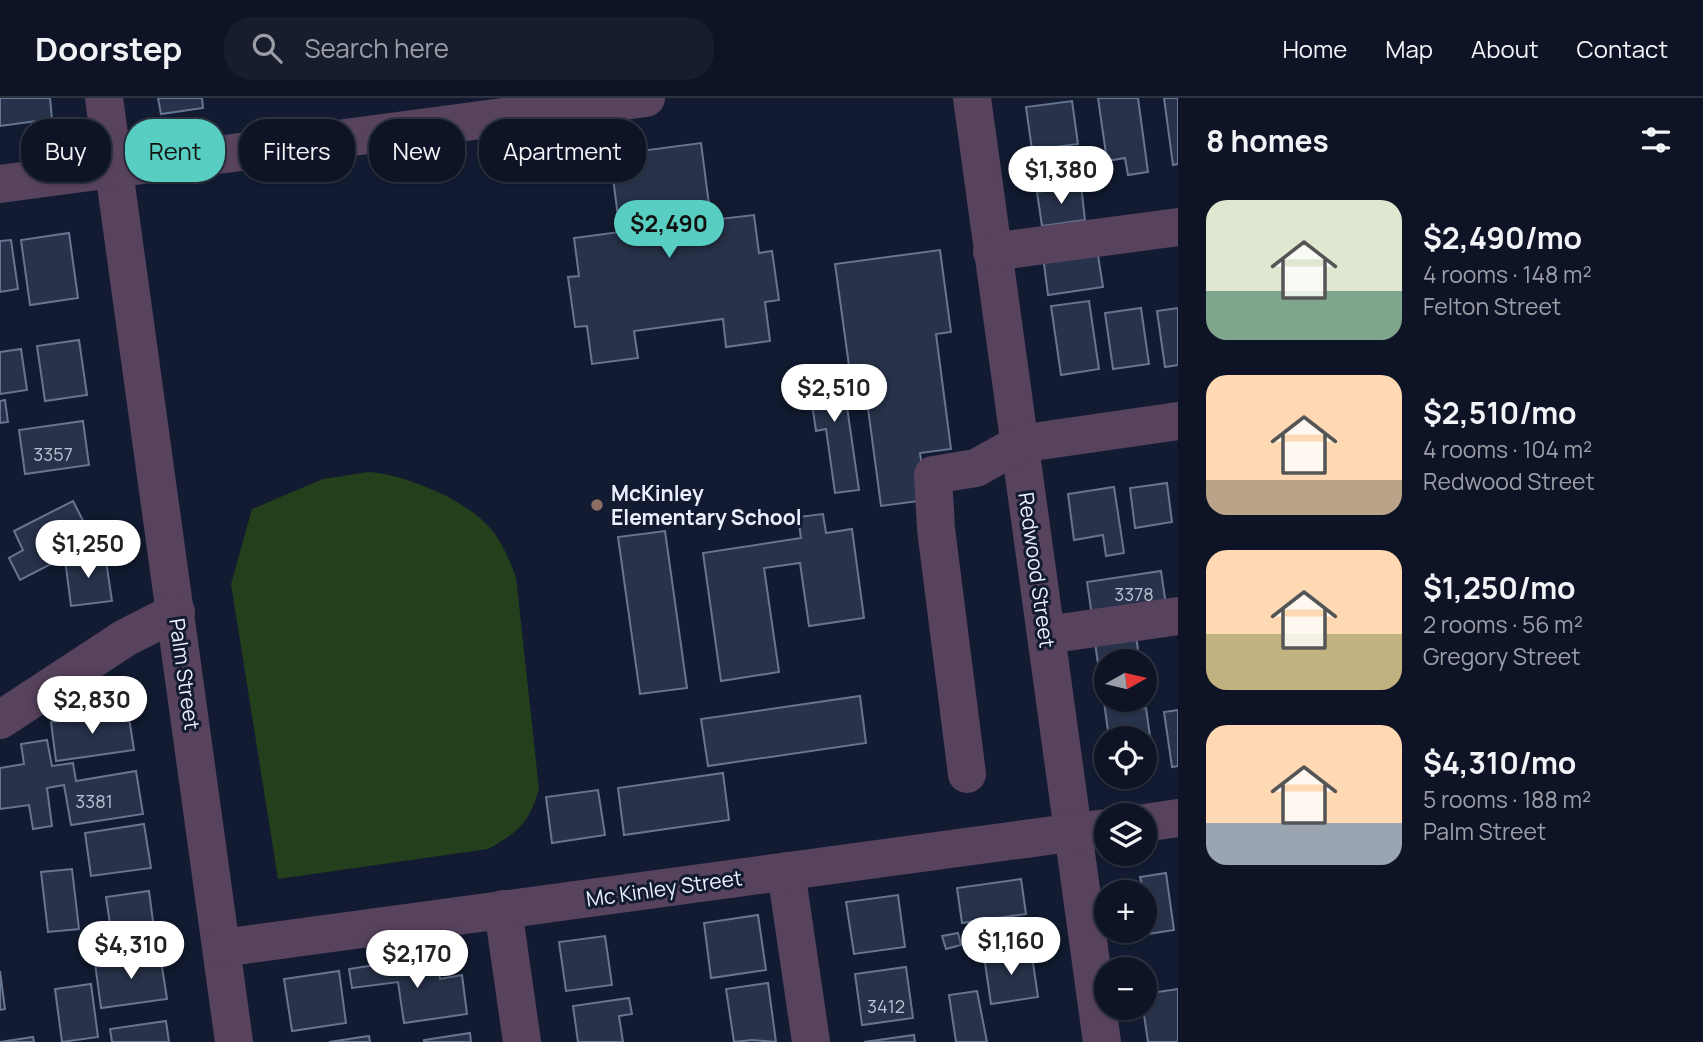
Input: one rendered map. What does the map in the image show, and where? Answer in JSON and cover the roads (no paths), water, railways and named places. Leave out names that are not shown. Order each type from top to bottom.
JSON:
[{"type":"street","name":"Palm Street","points":[[104,98],[234,1042]]},
{"type":"street","points":[[0,184],[646,98]]},
{"type":"street","name":"Redwood Street","points":[[972,98],[1046,635],[1089,830],[1102,1042]]},
{"type":"street","points":[[992,252],[1178,227]]},
{"type":"street","points":[[967,774],[936,529],[933,475],[976,468],[1019,444],[1178,421]]},
{"type":"street","points":[[0,720],[125,638],[176,612]]},
{"type":"street","points":[[1046,635],[1178,616]]},
{"type":"street","points":[[1157,821],[1178,818]]},
{"type":"street","name":"Mc Kinley Street","points":[[222,948],[1089,830]]},
{"type":"street","points":[[786,871],[811,1042]]},
{"type":"street","points":[[503,909],[522,1042]]},
{"type":"place","name":"McKinley Elementary School","points":[[597,505]]}]
